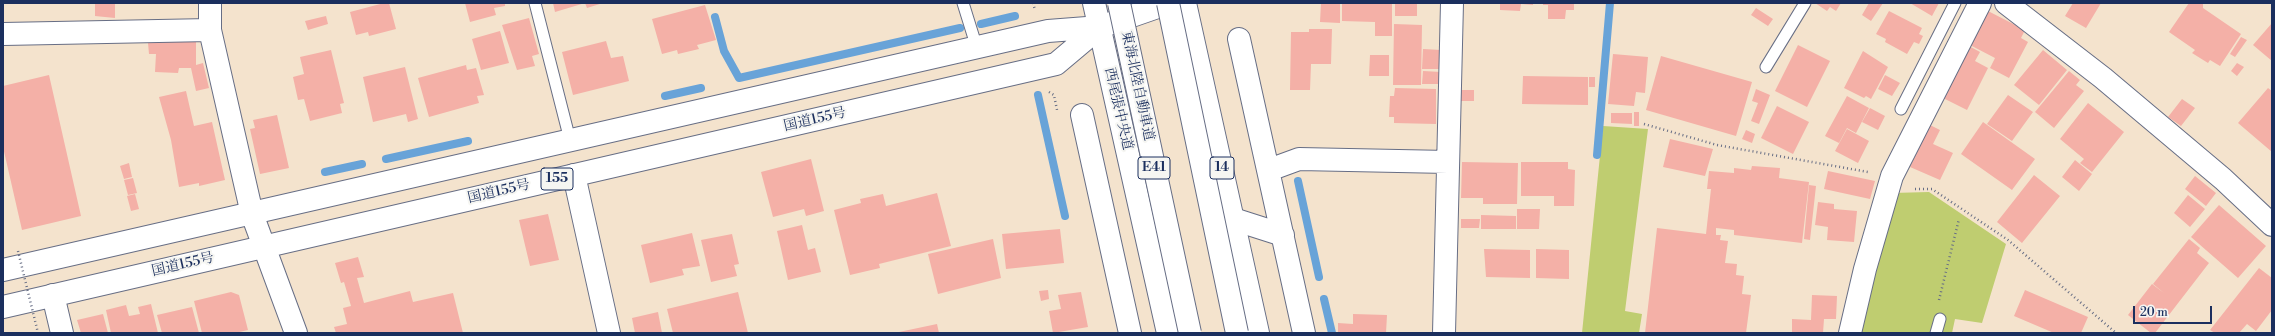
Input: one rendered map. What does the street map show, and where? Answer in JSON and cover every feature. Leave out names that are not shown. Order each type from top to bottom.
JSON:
[{"type":"main road","points":[[210,3],[210,30],[252,214],[296,333]]},
{"type":"main road","name":"西尾張中央道","points":[[1094,3],[1168,333]]},
{"type":"main road","name":"東海北陸自動車道","points":[[1118,3],[1190,333]]},
{"type":"main road","points":[[1168,3],[1237,333]]},
{"type":"main road","name":"国道155号","points":[[3,270],[1048,31],[1100,27],[1168,3]]},
{"type":"main road","name":"14","points":[[1185,3],[1258,333]]},
{"type":"main road","points":[[1444,333],[1452,3]]},
{"type":"main road","points":[[1850,333],[1865,269],[1890,182],[1980,3]]},
{"type":"main road","points":[[2006,3],[2104,78],[2223,179],[2272,225]]},
{"type":"main road","name":"国道155号","points":[[3,307],[58,314],[264,247],[1056,64],[1100,27]]},
{"type":"main road","points":[[3,34],[210,30]]},
{"type":"main road","points":[[1239,39],[1304,333]]},
{"type":"main road","points":[[1082,115],[1130,333]]},
{"type":"main road","points":[[1269,170],[1299,159],[1448,162]]},
{"type":"main road","points":[[574,175],[609,333]]},
{"type":"main road","points":[[1233,220],[1283,235]]},
{"type":"lane","points":[[535,3],[570,140]]},
{"type":"lane","points":[[963,3],[977,48]]},
{"type":"lane","points":[[1766,67],[1805,3]]},
{"type":"lane","points":[[1901,109],[1954,3]]},
{"type":"lane","points":[[1936,333],[1940,319]]},
{"type":"path","points":[[1045,88],[1054,95],[1059,118]]},
{"type":"path","points":[[1644,124],[1717,145],[1890,182],[1932,189],[2008,240],[2116,333]]},
{"type":"path","points":[[1940,319],[1937,309],[1959,218]]},
{"type":"path","points":[[18,251],[38,333]]},
{"type":"path","points":[[30,321],[58,314]]},
{"type":"green space","points":[[1603,126],[1648,129],[1625,311],[1642,314],[1639,333],[1582,333]]},
{"type":"green space","points":[[1929,192],[2006,244],[1982,323],[1955,319],[1952,333],[1856,333],[1892,193]]},
{"type":"building","points":[[95,3],[115,3],[115,18],[95,16]]},
{"type":"building","points":[[389,3],[396,29],[369,36],[368,32],[356,35],[350,12]]},
{"type":"building","points":[[465,3],[505,3],[505,6],[494,8],[496,15],[470,22]]},
{"type":"building","points":[[553,3],[585,3],[555,12]]},
{"type":"building","points":[[585,3],[603,3],[587,8]]},
{"type":"building","points":[[1321,3],[1340,3],[1340,23],[1320,22]]},
{"type":"building","points":[[1342,3],[1392,3],[1392,36],[1375,36],[1375,22],[1342,21]]},
{"type":"building","points":[[1395,3],[1417,3],[1417,16],[1395,16]]},
{"type":"building","points":[[1500,3],[1533,3],[1533,5],[1521,4],[1520,11],[1500,10]]},
{"type":"building","points":[[1543,3],[1574,3],[1574,10],[1566,10],[1565,19],[1548,19],[1548,5],[1543,5]]},
{"type":"building","points":[[1815,3],[1841,3],[1836,11],[1830,7],[1827,11]]},
{"type":"building","points":[[1869,3],[1883,3],[1871,21],[1862,15]]},
{"type":"building","points":[[1910,3],[1939,3],[1932,16]]},
{"type":"building","points":[[2073,3],[2101,3],[2086,28],[2065,16]]},
{"type":"building","points":[[2189,3],[2203,3],[2203,8],[2241,34],[2220,66],[2210,60],[2208,63],[2192,53],[2195,50],[2169,32]]},
{"type":"building","points":[[705,5],[716,40],[697,45],[699,49],[678,54],[677,50],[662,54],[652,19]]},
{"type":"building","points":[[1756,8],[1773,19],[1768,26],[1751,15]]},
{"type":"building","points":[[1889,11],[1922,28],[1919,34],[1923,36],[1919,44],[1914,42],[1907,54],[1885,42],[1886,39],[1876,34]]},
{"type":"building","points":[[1988,11],[2025,30],[2021,38],[2028,42],[2009,78],[1990,68],[1995,58],[1970,45]]},
{"type":"building","points":[[326,16],[328,24],[308,30],[305,21]]},
{"type":"building","points":[[529,18],[539,54],[532,56],[535,66],[517,70],[502,25]]},
{"type":"building","points":[[2272,23],[2272,61],[2253,45]]},
{"type":"building","points":[[1394,24],[1422,25],[1421,85],[1393,85]]},
{"type":"building","points":[[1309,29],[1332,29],[1331,64],[1311,64],[1310,90],[1290,90],[1291,32],[1309,32]]},
{"type":"building","points":[[500,31],[509,63],[481,70],[472,39]]},
{"type":"building","points":[[2241,37],[2247,40],[2235,57],[2230,54]]},
{"type":"building","points":[[606,41],[611,58],[623,56],[629,81],[573,95],[562,52]]},
{"type":"building","points":[[196,42],[196,65],[203,63],[209,88],[196,91],[191,68],[179,68],[178,73],[155,72],[156,54],[149,54],[148,43]]},
{"type":"building","points":[[1798,45],[1830,61],[1807,107],[1775,91]]},
{"type":"building","points":[[1969,46],[1980,52],[1975,61],[1988,68],[1967,110],[1943,98]]},
{"type":"building","points":[[1423,49],[1441,50],[1441,69],[1422,69]]},
{"type":"building","points":[[331,50],[344,103],[340,104],[342,113],[310,121],[304,99],[298,100],[293,77],[304,74],[300,57]]},
{"type":"building","points":[[2043,50],[2067,70],[2039,105],[2014,85]]},
{"type":"building","points":[[1863,51],[1888,67],[1871,99],[1866,96],[1864,98],[1844,88]]},
{"type":"building","points":[[1613,54],[1648,57],[1645,93],[1636,92],[1634,106],[1608,104]]},
{"type":"building","points":[[1370,55],[1389,55],[1389,76],[1369,76]]},
{"type":"building","points":[[1661,56],[1752,82],[1736,136],[1646,110]]},
{"type":"building","points":[[2237,63],[2244,67],[2237,76],[2231,71]]},
{"type":"building","points":[[466,65],[467,70],[476,68],[484,95],[477,96],[479,103],[429,117],[418,78]]},
{"type":"building","points":[[405,67],[418,119],[408,122],[406,114],[373,122],[363,77]]},
{"type":"building","points":[[1423,71],[1441,72],[1440,84],[1422,84]]},
{"type":"building","points":[[2069,71],[2080,80],[2076,85],[2084,91],[2054,128],[2035,112]]},
{"type":"building","points":[[49,75],[81,216],[22,230],[3,147],[3,86]]},
{"type":"building","points":[[1885,75],[1900,83],[1892,96],[1878,89]]},
{"type":"building","points":[[1523,76],[1588,77],[1588,105],[1522,104]]},
{"type":"building","points":[[1589,77],[1595,77],[1595,87],[1589,87]]},
{"type":"building","points":[[1395,88],[1436,89],[1436,124],[1394,123],[1394,117],[1389,117],[1390,96],[1394,96]]},
{"type":"building","points":[[2268,88],[2272,91],[2272,152],[2238,123]]},
{"type":"building","points":[[1756,89],[1770,95],[1759,124],[1751,121],[1758,103],[1752,101]]},
{"type":"building","points":[[1460,90],[1474,90],[1474,101],[1460,101]]},
{"type":"building","points":[[186,91],[194,126],[212,122],[225,180],[199,186],[199,183],[179,187],[171,140],[159,97]]},
{"type":"building","points":[[2008,95],[2033,112],[2012,141],[1987,124]]},
{"type":"building","points":[[1847,96],[1869,108],[1856,133],[1847,128],[1839,143],[1825,136]]},
{"type":"building","points":[[2182,99],[2195,108],[2181,126],[2168,117]]},
{"type":"building","points":[[2088,103],[2124,132],[2092,172],[2080,163],[2084,159],[2060,139]]},
{"type":"building","points":[[1777,106],[1809,122],[1793,154],[1761,138]]},
{"type":"building","points":[[1870,108],[1885,116],[1878,130],[1862,122]]},
{"type":"building","points":[[1634,112],[1639,112],[1639,126],[1634,126]]},
{"type":"building","points":[[1611,113],[1632,113],[1632,124],[1611,123]]},
{"type":"building","points":[[277,115],[289,168],[260,174],[250,129],[255,128],[253,120]]},
{"type":"building","points":[[1983,122],[2035,159],[2012,190],[1961,154]]},
{"type":"building","points":[[1930,125],[1940,130],[1933,144],[1953,153],[1940,180],[1910,167]]},
{"type":"building","points":[[1847,129],[1869,141],[1858,163],[1835,151]]},
{"type":"building","points":[[1746,130],[1755,134],[1752,143],[1742,139]]},
{"type":"building","points":[[1670,139],[1713,149],[1705,176],[1663,167]]},
{"type":"building","points":[[811,159],[824,211],[806,216],[804,209],[773,217],[761,172]]},
{"type":"building","points":[[2075,160],[2092,174],[2079,191],[2062,177]]},
{"type":"building","points":[[1462,162],[1518,163],[1517,204],[1483,204],[1483,198],[1461,198]]},
{"type":"building","points":[[1521,162],[1568,162],[1568,169],[1575,170],[1574,206],[1554,206],[1554,196],[1521,196]]},
{"type":"building","points":[[129,163],[132,177],[124,179],[120,166]]},
{"type":"building","points":[[1752,166],[1780,168],[1779,178],[1809,182],[1802,243],[1734,235],[1734,230],[1716,228],[1716,235],[1721,235],[1720,240],[1728,241],[1725,263],[1737,264],[1736,275],[1744,276],[1742,294],[1751,295],[1746,333],[1645,333],[1657,228],[1706,234],[1711,189],[1707,189],[1709,171],[1734,173],[1734,168],[1751,170]]},
{"type":"building","points":[[1828,171],[1875,181],[1870,199],[1824,189]]},
{"type":"building","points":[[2034,175],[2060,196],[2022,243],[1997,222]]},
{"type":"building","points":[[2195,176],[2216,193],[2206,206],[2185,189]]},
{"type":"building","points":[[133,178],[137,193],[128,195],[124,180]]},
{"type":"building","points":[[1809,185],[1816,186],[1810,240],[1804,239]]},
{"type":"building","points":[[937,193],[951,246],[879,264],[880,268],[850,275],[834,210],[861,203],[860,199],[883,194],[886,206]]},
{"type":"building","points":[[135,194],[139,209],[131,211],[127,196]]},
{"type":"building","points":[[2188,195],[2205,209],[2190,227],[2174,213]]},
{"type":"building","points":[[1818,202],[1834,204],[1834,209],[1857,211],[1854,242],[1827,240],[1828,227],[1815,225]]},
{"type":"building","points":[[2219,205],[2266,246],[2238,278],[2191,237]]},
{"type":"building","points":[[1517,209],[1540,209],[1539,229],[1517,229]]},
{"type":"building","points":[[548,214],[559,260],[530,266],[519,220]]},
{"type":"building","points":[[1481,215],[1516,216],[1516,229],[1481,229]]},
{"type":"building","points":[[1461,219],[1480,219],[1479,228],[1461,228]]},
{"type":"building","points":[[802,225],[808,250],[815,248],[821,272],[788,280],[777,231]]},
{"type":"building","points":[[1060,229],[1064,263],[1006,269],[1002,234]]},
{"type":"building","points":[[692,233],[700,266],[682,269],[684,275],[650,283],[641,245]]},
{"type":"building","points":[[732,234],[739,264],[734,265],[737,276],[711,282],[701,240]]},
{"type":"building","points":[[993,239],[1001,278],[938,294],[928,254]]},
{"type":"building","points":[[2189,239],[2200,248],[2197,253],[2209,263],[2155,333],[2151,333],[2128,315],[2152,284],[2164,293],[2153,284]]},
{"type":"building","points":[[1484,249],[1530,250],[1530,278],[1486,277]]},
{"type":"building","points":[[1536,249],[1569,250],[1569,279],[1536,278]]},
{"type":"building","points":[[358,257],[364,277],[357,278],[364,303],[410,291],[413,302],[453,293],[463,333],[336,333],[334,327],[347,324],[343,308],[351,306],[344,282],[341,283],[335,263]]},
{"type":"building","points":[[2259,268],[2272,278],[2272,310],[2256,331],[2247,324],[2239,333],[2215,333],[2210,330]]},
{"type":"building","points":[[1048,290],[1049,299],[1041,301],[1039,291]]},
{"type":"building","points":[[2025,290],[2088,317],[2081,333],[2054,333],[2014,316]]},
{"type":"building","points":[[231,292],[239,295],[248,330],[235,333],[202,333],[194,301]]},
{"type":"building","points":[[738,292],[748,333],[673,333],[667,309]]},
{"type":"building","points":[[1081,292],[1088,327],[1053,333],[1049,311],[1061,309],[1058,295]]},
{"type":"building","points":[[1812,295],[1837,296],[1836,319],[1824,319],[1823,333],[1792,333],[1792,319],[1811,320]]},
{"type":"building","points":[[151,304],[158,333],[111,333],[106,310],[126,305],[129,316],[140,314],[138,307]]},
{"type":"building","points":[[192,307],[199,333],[162,333],[157,315]]},
{"type":"building","points":[[658,312],[662,333],[635,333],[632,318]]},
{"type":"building","points":[[103,314],[108,333],[81,333],[77,320]]},
{"type":"building","points":[[1353,314],[1387,315],[1386,333],[1338,333],[1338,323],[1353,324]]},
{"type":"building","points":[[937,324],[939,333],[899,333],[899,332]]},
{"type":"waterway","points":[[1597,155],[1610,3]]},
{"type":"waterway","points":[[981,24],[1015,16]]},
{"type":"waterway","points":[[715,17],[724,51],[739,78],[960,28]]},
{"type":"waterway","points":[[665,96],[701,88]]},
{"type":"waterway","points":[[1038,95],[1065,216]]},
{"type":"waterway","points":[[386,159],[468,141]]},
{"type":"waterway","points":[[325,172],[362,164]]},
{"type":"waterway","points":[[1298,181],[1319,277]]},
{"type":"waterway","points":[[1324,299],[1332,333]]}]
